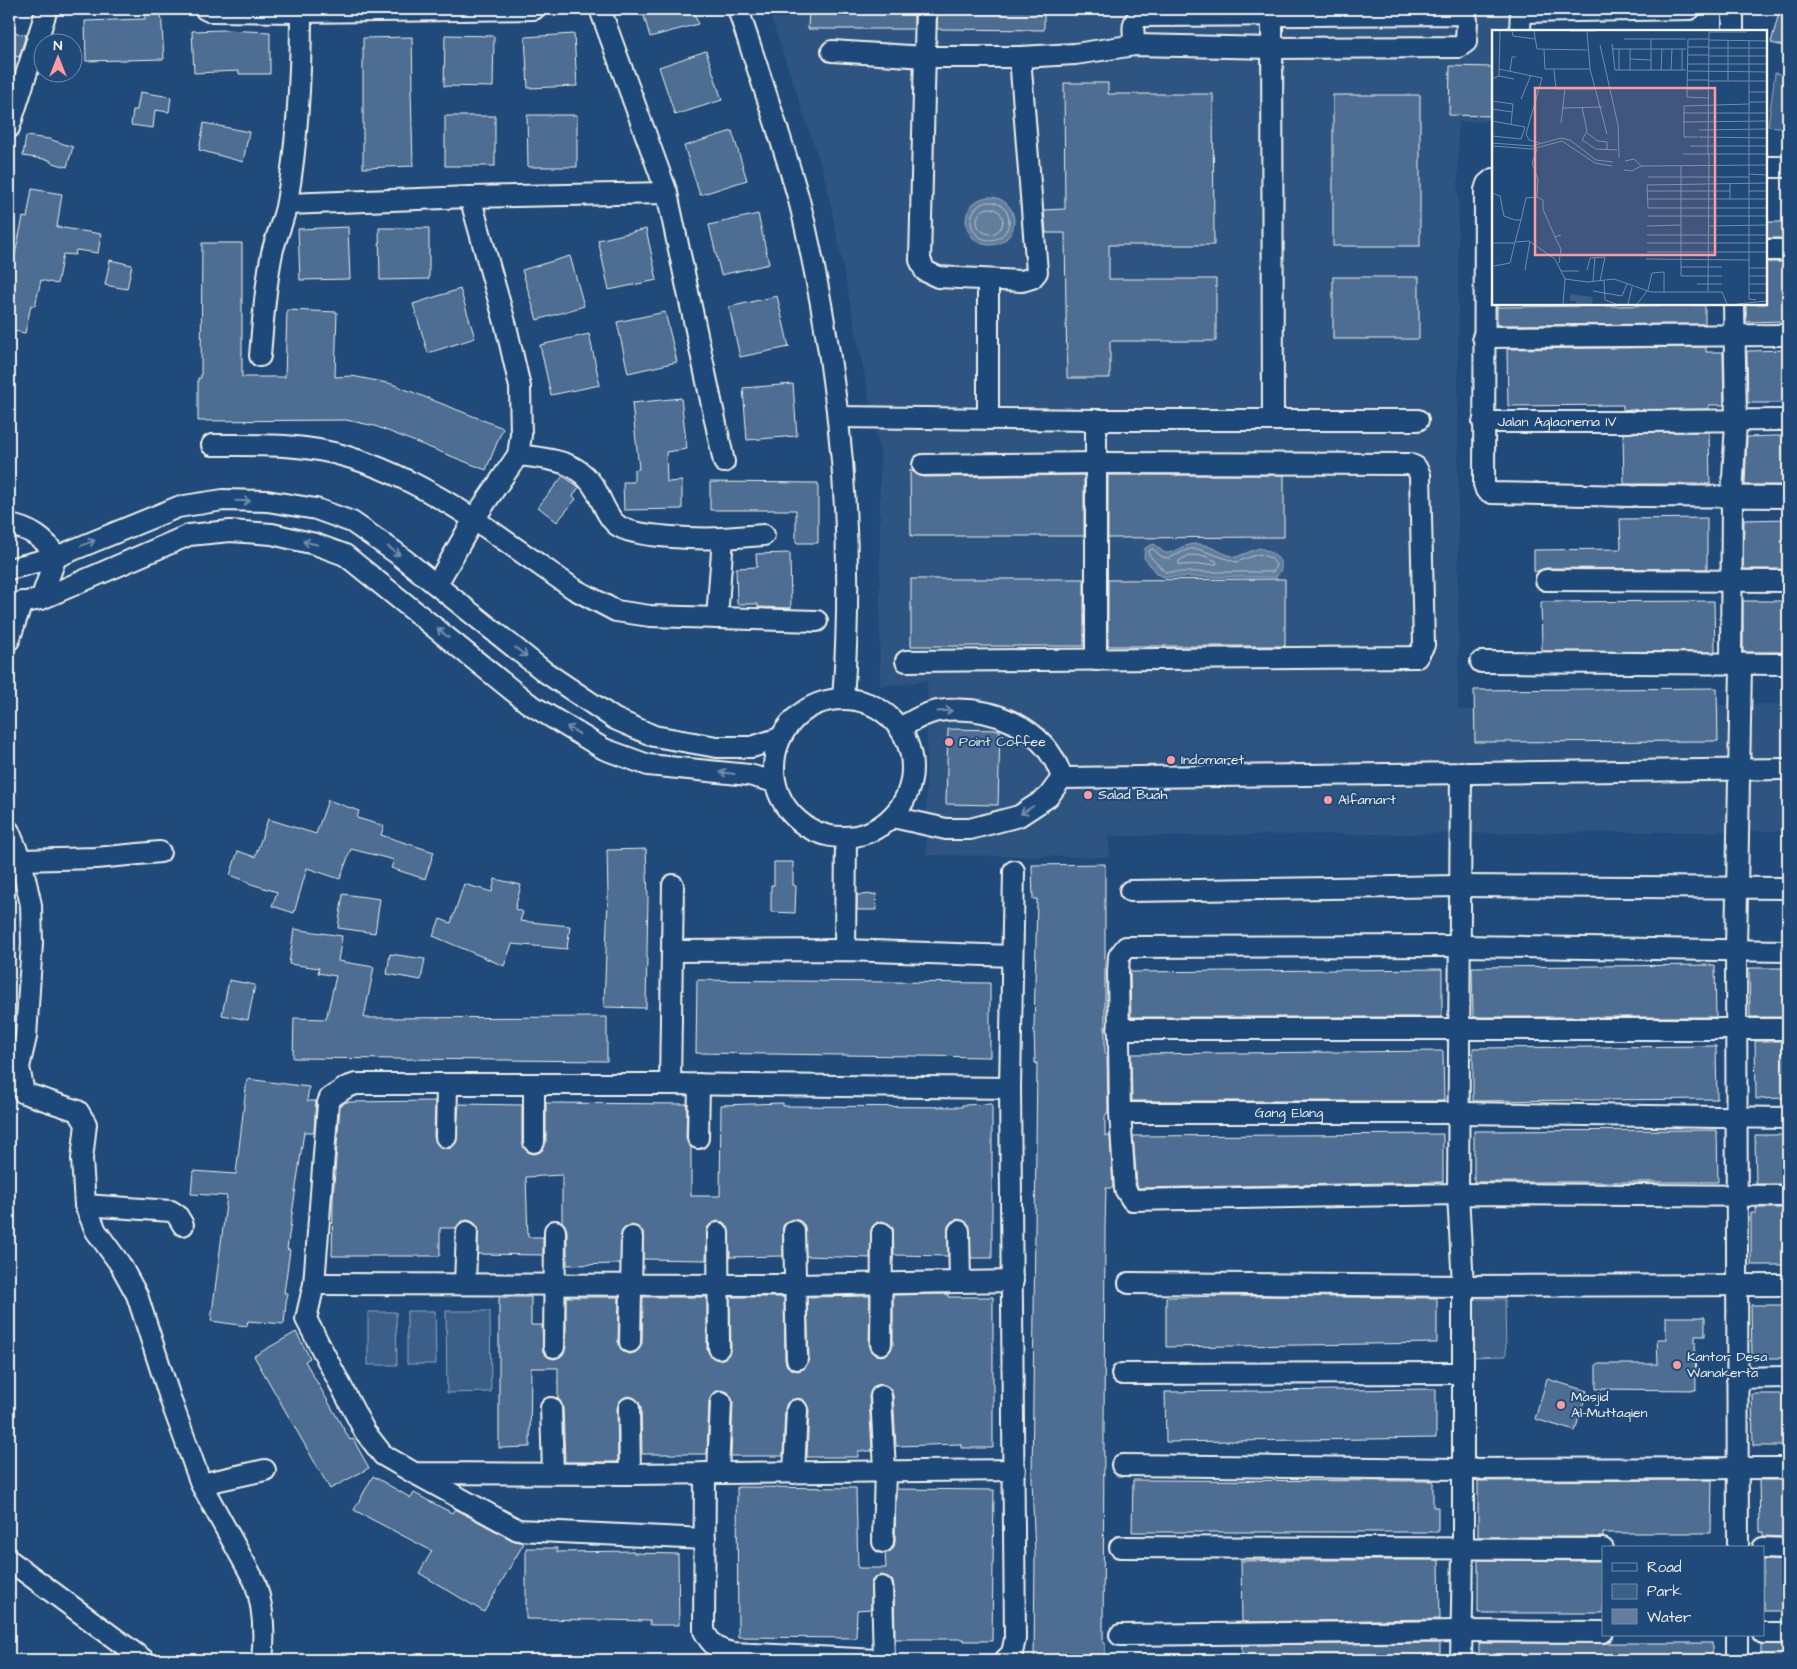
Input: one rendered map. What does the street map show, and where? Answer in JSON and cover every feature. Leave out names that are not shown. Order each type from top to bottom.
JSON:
[{"type":"street","points":[[9,128],[47,9]]},
{"type":"street","points":[[205,9],[209,11],[301,12],[534,9]]},
{"type":"street","points":[[600,9],[667,193],[724,462]]},
{"type":"street","points":[[738,9],[797,194],[814,267],[833,369],[849,554],[848,639],[843,699]]},
{"type":"street","points":[[926,9],[920,260],[926,271],[938,277],[988,281],[1022,281],[1032,278],[1036,272],[1020,57]]},
{"type":"street","points":[[1521,17],[1690,9]]},
{"type":"street","points":[[1733,9],[1733,30]]},
{"type":"street","points":[[260,356],[270,268],[287,204],[301,86],[301,12]]},
{"type":"street","points":[[832,51],[925,58],[1020,57],[1075,54],[1136,45],[1273,48],[1459,47],[1466,42],[1468,20],[1460,14],[1140,16],[1133,24],[1136,45]]},
{"type":"street","points":[[1272,15],[1273,420]]},
{"type":"street","points":[[1366,15],[1366,48]]},
{"type":"street","points":[[1767,167],[1788,166]]},
{"type":"street","points":[[1492,179],[1487,184],[1485,190],[1489,255],[1483,337],[1484,484],[1486,490],[1492,494],[1788,497]]},
{"type":"street","points":[[287,204],[470,197],[667,193]]},
{"type":"street","points":[[437,584],[474,519],[518,455],[521,435],[520,387],[506,326],[470,197]]},
{"type":"street","points":[[1767,250],[1788,250]]},
{"type":"street","points":[[988,281],[988,419]]},
{"type":"street","points":[[1734,305],[1736,421],[1732,497],[1732,580],[1738,769],[1735,1285],[1738,1546]]},
{"type":"street","points":[[1483,337],[1788,335]]},
{"type":"street","points":[[838,417],[1096,420],[1418,420]]},
{"type":"street","points":[[1096,420],[1096,660]]},
{"type":"street","name":"Jalan Aglaonema IV","points":[[1483,422],[1788,420]]},
{"type":"street","points":[[212,445],[279,445],[348,456],[429,491],[474,519],[574,589],[616,611],[650,616],[816,621]]},
{"type":"street","points":[[518,455],[549,459],[567,464],[589,477],[617,525],[633,532],[701,540],[764,535]]},
{"type":"street","points":[[906,662],[1417,657],[1424,645],[1420,475],[1416,467],[1399,464],[1097,463],[923,465]]},
{"type":"street","points":[[9,569],[56,556],[178,507],[223,500],[267,501],[316,509],[352,522],[437,584],[545,672],[615,719],[654,736],[717,747],[752,747],[780,738]]},
{"type":"street","points":[[9,525],[20,527],[38,537],[52,549],[56,556]]},
{"type":"street","points":[[24,602],[189,535],[230,531],[246,532],[272,534],[315,544],[345,555],[528,703],[604,749],[648,765],[726,772],[775,782]]},
{"type":"street","points":[[717,618],[723,538]]},
{"type":"street","points":[[9,640],[24,602],[56,556]]},
{"type":"street","points":[[1546,580],[1788,580]]},
{"type":"street","points":[[1481,662],[1788,664]]},
{"type":"street","points":[[843,699],[860,701],[875,707],[889,716],[900,728],[909,745],[913,764],[911,783],[904,801],[893,817],[879,827],[863,834],[846,837],[817,832],[793,816],[782,800],[775,782],[774,760],[780,738],[791,722],[806,710],[824,702],[843,699]]},
{"type":"street","points":[[900,728],[937,712],[965,710],[986,712],[1012,721],[1028,731],[1048,749],[1058,763],[1062,778]]},
{"type":"street","points":[[1062,778],[1788,769]]},
{"type":"street","points":[[1460,1660],[1464,1550],[1462,1469],[1463,1286],[1458,1194],[1461,772]]},
{"type":"street","points":[[893,817],[946,829],[970,829],[1019,816],[1048,797],[1062,778]]},
{"type":"street","points":[[9,830],[21,860],[31,905],[32,943],[26,1037],[19,1067],[16,1093],[78,1111],[83,1116],[86,1124],[82,1159],[85,1205],[96,1231],[120,1264],[136,1295],[201,1484],[259,1595],[264,1630],[262,1660]]},
{"type":"street","points":[[845,950],[846,837]]},
{"type":"street","points":[[21,860],[96,858],[160,852]]},
{"type":"street","points":[[1005,1660],[1012,1653],[1015,1639],[1015,1470],[1010,1088],[1014,871]]},
{"type":"street","points":[[670,1084],[673,885]]},
{"type":"street","points":[[1130,891],[1460,886],[1788,888]]},
{"type":"street","points":[[1788,951],[1460,946],[1126,947],[1119,956],[1118,966],[1120,1113],[1125,1189],[1132,1200],[1458,1194],[1788,1196]]},
{"type":"street","points":[[673,951],[845,950],[1012,956]]},
{"type":"street","points":[[1118,1029],[1788,1029]]},
{"type":"street","points":[[705,1539],[518,1530],[383,1455],[365,1432],[308,1324],[306,1314],[314,1284],[330,1098],[347,1087],[356,1084],[699,1084],[1010,1088]]},
{"type":"street","points":[[446,1137],[447,1084]]},
{"type":"street","points":[[534,1084],[534,1142]]},
{"type":"street","points":[[698,1138],[699,1084]]},
{"type":"street","name":"Gang Elang","points":[[1120,1113],[1459,1113],[1788,1118]]},
{"type":"street","points":[[85,1205],[171,1212],[178,1215],[183,1226]]},
{"type":"street","points":[[554,1347],[555,1231]]},
{"type":"street","points":[[794,1231],[797,1360]]},
{"type":"street","points":[[960,1231],[960,1282]]},
{"type":"street","points":[[465,1283],[467,1232]]},
{"type":"street","points":[[718,1233],[720,1348]]},
{"type":"street","points":[[882,1233],[882,1344]]},
{"type":"street","points":[[630,1342],[632,1237]]},
{"type":"street","points":[[314,1284],[465,1283],[554,1286],[631,1284],[795,1285],[1013,1281]]},
{"type":"street","points":[[1129,1283],[1463,1286],[1788,1285]]},
{"type":"street","points":[[1122,1374],[1464,1373]]},
{"type":"street","points":[[1737,1378],[1788,1377]]},
{"type":"street","points":[[882,1396],[883,1542]]},
{"type":"street","points":[[721,1402],[705,1539],[704,1632],[717,1648],[733,1653],[878,1660]]},
{"type":"street","points":[[551,1408],[552,1473]]},
{"type":"street","points":[[629,1408],[630,1474]]},
{"type":"street","points":[[794,1473],[797,1410]]},
{"type":"street","points":[[1122,1465],[1462,1469],[1788,1468]]},
{"type":"street","points":[[201,1484],[265,1470]]},
{"type":"street","points":[[414,1473],[630,1474],[1015,1470]]},
{"type":"street","points":[[1120,1547],[1464,1550],[1602,1549]]},
{"type":"street","points":[[1764,1548],[1788,1548]]},
{"type":"street","points":[[9,1560],[144,1660]]},
{"type":"street","points":[[882,1587],[884,1660]]},
{"type":"street","points":[[1120,1635],[1460,1631],[1602,1632]]},
{"type":"street","points":[[1764,1633],[1788,1633]]},
{"type":"street","points":[[1737,1636],[1737,1660]]},
{"type":"shaded area","points":[[768,9],[1521,9],[1521,30],[1492,30],[1492,121],[1458,122],[1458,710],[1788,704],[1788,831],[1108,836],[1110,857],[926,855],[927,681],[880,686],[880,452],[825,177]]},
{"type":"green space","points":[[1775,73],[1788,75],[1788,128],[1768,126]]},
{"type":"green space","points":[[1473,1299],[1505,1299],[1506,1356],[1474,1357]]},
{"type":"green space","points":[[407,1311],[435,1311],[436,1364],[407,1364]]},
{"type":"green space","points":[[446,1311],[490,1311],[491,1392],[447,1393]]},
{"type":"green space","points":[[368,1312],[396,1312],[397,1365],[368,1365]]},
{"type":"water","points":[[985,197],[995,197],[1007,204],[1014,216],[1014,226],[1007,238],[995,245],[985,245],[977,241],[970,234],[966,226],[966,216],[970,208],[977,201]]},
{"type":"water","points":[[1154,544],[1166,553],[1169,553],[1185,546],[1200,544],[1236,557],[1259,548],[1270,552],[1278,558],[1281,567],[1280,572],[1276,577],[1164,577],[1158,574],[1144,558],[1145,548]]},
{"type":"building","points":[[145,9],[161,9],[164,59],[86,61],[85,21],[145,19]]},
{"type":"building","points":[[642,9],[693,9],[698,24],[650,37]]},
{"type":"building","points":[[809,9],[914,9],[914,29],[808,29]]},
{"type":"building","points":[[938,9],[1044,9],[1044,30],[937,29]]},
{"type":"building","points":[[1780,9],[1788,9],[1788,47],[1771,43]]},
{"type":"building","points":[[9,31],[26,35],[19,57],[9,55]]},
{"type":"building","points":[[192,31],[270,32],[270,74],[239,74],[239,71],[194,73]]},
{"type":"building","points":[[574,34],[577,86],[528,88],[525,37]]},
{"type":"building","points":[[445,35],[494,36],[493,87],[444,86]]},
{"type":"building","points":[[412,37],[413,166],[363,168],[363,38]]},
{"type":"building","points":[[706,51],[722,100],[675,115],[659,67]]},
{"type":"building","points":[[1450,66],[1492,67],[1492,116],[1449,115]]},
{"type":"building","points":[[1064,83],[1108,83],[1108,94],[1213,94],[1214,245],[1109,245],[1109,279],[1216,279],[1216,341],[1110,341],[1110,378],[1067,378],[1065,233],[1046,233],[1044,210],[1065,209]]},
{"type":"building","points":[[140,92],[171,97],[169,112],[155,110],[153,128],[131,125],[133,110],[137,110]]},
{"type":"building","points":[[1333,95],[1420,95],[1420,246],[1333,246]]},
{"type":"building","points":[[527,115],[577,115],[577,167],[528,167]]},
{"type":"building","points":[[445,116],[495,116],[495,166],[445,166]]},
{"type":"building","points":[[204,123],[249,132],[243,162],[199,150]]},
{"type":"building","points":[[732,131],[747,180],[700,195],[684,146]]},
{"type":"building","points":[[26,136],[49,139],[73,147],[67,167],[50,162],[50,160],[23,156]]},
{"type":"building","points":[[32,189],[62,194],[57,227],[101,234],[98,253],[76,250],[75,255],[63,254],[57,284],[41,280],[35,306],[31,305],[25,333],[9,330],[9,283],[23,217],[27,218]]},
{"type":"building","points":[[758,214],[769,264],[721,275],[709,225]]},
{"type":"building","points":[[1767,222],[1788,222],[1788,238],[1767,238]]},
{"type":"building","points":[[348,227],[350,279],[300,280],[298,229]]},
{"type":"building","points":[[379,228],[429,228],[429,279],[380,280]]},
{"type":"building","points":[[646,229],[657,280],[609,290],[598,240]]},
{"type":"building","points":[[202,243],[242,243],[242,377],[285,377],[287,310],[337,312],[335,377],[352,376],[392,384],[503,428],[486,470],[375,426],[346,420],[198,421],[198,378],[201,378]]},
{"type":"building","points":[[570,256],[584,306],[537,320],[522,270]]},
{"type":"building","points":[[110,260],[132,265],[127,289],[105,285]]},
{"type":"building","points":[[1767,262],[1788,262],[1788,321],[1746,322],[1746,305],[1767,305]]},
{"type":"building","points":[[1333,277],[1419,277],[1419,339],[1333,339]]},
{"type":"building","points":[[460,289],[475,338],[428,353],[413,304]]},
{"type":"building","points":[[777,296],[789,347],[740,357],[729,307]]},
{"type":"building","points":[[1705,305],[1705,324],[1497,325],[1497,307]]},
{"type":"building","points":[[665,312],[677,362],[628,373],[617,322]]},
{"type":"building","points":[[589,334],[600,385],[551,395],[540,345]]},
{"type":"building","points":[[1706,347],[1706,352],[1723,352],[1724,405],[1709,405],[1709,409],[1632,410],[1623,410],[1623,405],[1508,406],[1507,349]]},
{"type":"building","points":[[1788,350],[1788,403],[1748,403],[1747,351]]},
{"type":"building","points":[[793,384],[797,436],[747,440],[743,388]]},
{"type":"building","points":[[681,398],[687,449],[666,452],[667,482],[682,481],[682,509],[624,510],[623,482],[634,482],[634,470],[639,469],[632,403]]},
{"type":"building","points":[[1635,432],[1709,432],[1710,484],[1624,484],[1623,434]]},
{"type":"building","points":[[1788,436],[1788,485],[1745,485],[1747,437]]},
{"type":"building","points":[[910,470],[923,477],[1084,475],[1084,536],[911,536]]},
{"type":"building","points":[[1108,475],[1284,475],[1284,537],[1108,538]]},
{"type":"building","points":[[563,476],[579,487],[573,496],[576,499],[557,522],[538,507]]},
{"type":"building","points":[[710,482],[818,483],[818,543],[796,543],[796,510],[710,510]]},
{"type":"building","points":[[1707,518],[1707,569],[1546,568],[1534,572],[1534,550],[1621,549],[1620,519]]},
{"type":"building","points":[[1788,519],[1788,569],[1743,569],[1744,520]]},
{"type":"building","points":[[790,553],[791,608],[758,607],[758,604],[737,604],[736,568],[757,567],[756,554]]},
{"type":"building","points":[[911,579],[1084,579],[1084,646],[911,646]]},
{"type":"building","points":[[1285,579],[1285,646],[1108,646],[1108,580]]},
{"type":"building","points":[[1714,601],[1715,652],[1542,651],[1541,602]]},
{"type":"building","points":[[1743,601],[1788,601],[1788,652],[1743,652]]},
{"type":"building","points":[[1717,688],[1718,741],[1475,742],[1474,690]]},
{"type":"building","points":[[948,729],[1000,730],[998,805],[946,804]]},
{"type":"building","points":[[328,800],[359,811],[357,818],[384,826],[381,835],[434,852],[425,879],[391,868],[394,860],[351,849],[340,879],[307,868],[294,913],[272,906],[277,892],[230,875],[238,851],[255,857],[268,819],[316,834]]},
{"type":"building","points":[[646,849],[648,897],[646,1008],[604,1007],[608,896],[607,850]]},
{"type":"building","points":[[774,862],[793,862],[793,885],[796,886],[795,913],[771,912],[771,885],[774,885]]},
{"type":"building","points":[[1105,864],[1105,1054],[1107,1054],[1108,1111],[1105,1117],[1105,1136],[1110,1136],[1113,1188],[1106,1188],[1105,1228],[1103,1643],[1105,1643],[1105,1660],[1034,1660],[1035,1556],[1032,1480],[1037,1063],[1035,1063],[1034,1029],[1037,899],[1033,899],[1032,865]]},
{"type":"building","points":[[495,879],[521,885],[515,909],[523,912],[520,921],[570,926],[567,949],[512,944],[504,966],[433,936],[440,919],[451,923],[464,884],[492,892]]},
{"type":"building","points":[[343,894],[380,899],[375,933],[338,928]]},
{"type":"building","points":[[876,894],[877,910],[857,910],[857,895]]},
{"type":"building","points":[[294,929],[342,936],[338,961],[374,967],[364,1018],[607,1017],[607,1061],[293,1058],[294,1018],[326,1019],[336,976],[318,973],[319,968],[289,964]]},
{"type":"building","points":[[390,954],[425,959],[421,980],[387,974]]},
{"type":"building","points":[[1715,965],[1716,1017],[1473,1017],[1472,967]]},
{"type":"building","points":[[1749,968],[1788,968],[1788,1017],[1750,1017]]},
{"type":"building","points":[[1442,969],[1442,1017],[1131,1017],[1130,972]]},
{"type":"building","points":[[229,980],[255,985],[248,1020],[222,1015]]},
{"type":"building","points":[[697,980],[990,983],[990,1057],[696,1053]]},
{"type":"building","points":[[1755,1041],[1788,1041],[1788,1098],[1756,1099]]},
{"type":"building","points":[[1716,1046],[1717,1099],[1473,1101],[1473,1048]]},
{"type":"building","points":[[1443,1051],[1444,1101],[1132,1101],[1131,1054]]},
{"type":"building","points":[[247,1079],[309,1087],[307,1101],[316,1101],[314,1132],[304,1132],[287,1249],[290,1250],[284,1293],[287,1293],[284,1324],[248,1321],[247,1326],[211,1321],[227,1196],[191,1194],[193,1171],[236,1174]]},
{"type":"building","points":[[435,1101],[434,1137],[440,1147],[451,1148],[456,1143],[459,1104],[522,1105],[522,1142],[528,1152],[534,1154],[540,1152],[546,1142],[546,1103],[687,1104],[686,1138],[691,1147],[691,1196],[720,1196],[721,1105],[783,1103],[783,1106],[962,1107],[962,1105],[992,1104],[992,1258],[971,1258],[969,1225],[959,1219],[952,1221],[948,1226],[948,1256],[894,1255],[893,1228],[883,1221],[877,1222],[872,1227],[870,1258],[806,1256],[804,1225],[794,1219],[787,1221],[783,1226],[783,1256],[730,1257],[728,1227],[723,1222],[717,1221],[707,1228],[706,1260],[643,1259],[643,1232],[638,1227],[632,1225],[622,1231],[620,1264],[567,1265],[567,1231],[562,1222],[562,1175],[526,1177],[528,1237],[543,1237],[543,1255],[478,1254],[478,1227],[473,1222],[467,1220],[461,1222],[456,1228],[440,1228],[440,1256],[332,1256],[333,1198],[340,1106],[346,1102]]},
{"type":"building","points":[[1717,1130],[1718,1182],[1474,1182],[1474,1131]]},
{"type":"building","points":[[1443,1134],[1443,1182],[1138,1188],[1137,1185],[1133,1136]]},
{"type":"building","points":[[1755,1135],[1788,1135],[1788,1184],[1756,1184]]},
{"type":"building","points":[[1756,1208],[1788,1208],[1788,1265],[1751,1265],[1751,1213],[1756,1213]]},
{"type":"building","points":[[948,1294],[948,1297],[993,1297],[993,1448],[961,1448],[961,1444],[896,1446],[893,1395],[887,1386],[881,1384],[874,1386],[869,1396],[872,1451],[858,1451],[858,1457],[807,1457],[809,1410],[804,1400],[797,1398],[787,1403],[785,1409],[783,1456],[731,1456],[733,1402],[728,1392],[721,1390],[715,1392],[709,1401],[707,1454],[642,1454],[641,1407],[635,1398],[628,1396],[623,1398],[617,1408],[618,1462],[565,1462],[563,1408],[558,1399],[558,1368],[531,1368],[530,1447],[499,1448],[499,1297],[531,1297],[531,1325],[542,1325],[543,1352],[548,1357],[554,1359],[560,1357],[566,1348],[566,1297],[619,1297],[618,1342],[623,1352],[630,1354],[636,1352],[642,1343],[643,1297],[707,1297],[707,1349],[713,1358],[719,1360],[725,1358],[731,1348],[730,1297],[784,1297],[785,1360],[787,1366],[797,1371],[804,1369],[809,1359],[807,1297],[870,1296],[869,1344],[875,1354],[881,1356],[887,1354],[893,1345],[893,1295]]},
{"type":"building","points":[[1166,1297],[1437,1298],[1437,1343],[1166,1347]]},
{"type":"building","points":[[1751,1305],[1788,1305],[1788,1358],[1752,1358]]},
{"type":"building","points":[[1666,1317],[1705,1317],[1705,1336],[1695,1336],[1696,1390],[1596,1389],[1596,1364],[1658,1364],[1657,1339],[1666,1339]]},
{"type":"building","points":[[296,1332],[310,1358],[305,1361],[350,1440],[353,1439],[369,1468],[330,1489],[254,1356]]},
{"type":"building","name":"Masjid Al-Muttaqien","points":[[1547,1379],[1587,1391],[1575,1431],[1535,1419]]},
{"type":"building","points":[[1436,1389],[1436,1438],[1166,1442],[1165,1392]]},
{"type":"building","points":[[1752,1394],[1788,1394],[1788,1446],[1753,1446]]},
{"type":"building","points":[[373,1476],[411,1498],[414,1493],[452,1513],[455,1509],[512,1540],[524,1543],[484,1612],[419,1573],[432,1551],[354,1510]]},
{"type":"building","points":[[1133,1480],[1433,1481],[1433,1507],[1438,1507],[1438,1532],[1132,1532]]},
{"type":"building","points":[[1712,1480],[1711,1533],[1603,1533],[1603,1537],[1478,1537],[1478,1481]]},
{"type":"building","points":[[1759,1480],[1788,1480],[1788,1537],[1763,1536],[1763,1532],[1760,1532]]},
{"type":"building","points":[[737,1487],[856,1488],[858,1568],[886,1568],[885,1553],[893,1549],[895,1542],[896,1489],[994,1490],[992,1641],[895,1639],[894,1586],[892,1580],[882,1575],[875,1577],[871,1582],[871,1609],[857,1610],[856,1638],[738,1637]]},
{"type":"building","points":[[526,1548],[557,1548],[557,1552],[634,1551],[634,1553],[678,1554],[679,1625],[650,1625],[650,1621],[526,1619]]},
{"type":"building","points":[[1439,1560],[1440,1619],[1242,1622],[1241,1561]]},
{"type":"building","points":[[1478,1560],[1602,1561],[1602,1613],[1478,1613]]},
{"type":"building","points":[[1764,1560],[1788,1561],[1788,1611],[1764,1611]]},
{"type":"building","points":[[1440,1643],[1440,1660],[1242,1660],[1242,1645]]},
{"type":"building","points":[[1479,1643],[1712,1643],[1712,1660],[1479,1660]]},
{"type":"building","points":[[1761,1644],[1788,1645],[1788,1660],[1761,1660]]},
{"type":"place","name":"Point Coffee","points":[[949,742]]},
{"type":"place","name":"Indomaret","points":[[1171,760]]},
{"type":"place","name":"Salad Buah","points":[[1088,795]]},
{"type":"place","name":"Alfamart","points":[[1328,800]]},
{"type":"place","name":"Kantor Desa Wanakerta","points":[[1677,1365]]},
{"type":"place","name":"Masjid Al-Muttaqien","points":[[1561,1405]]}]
